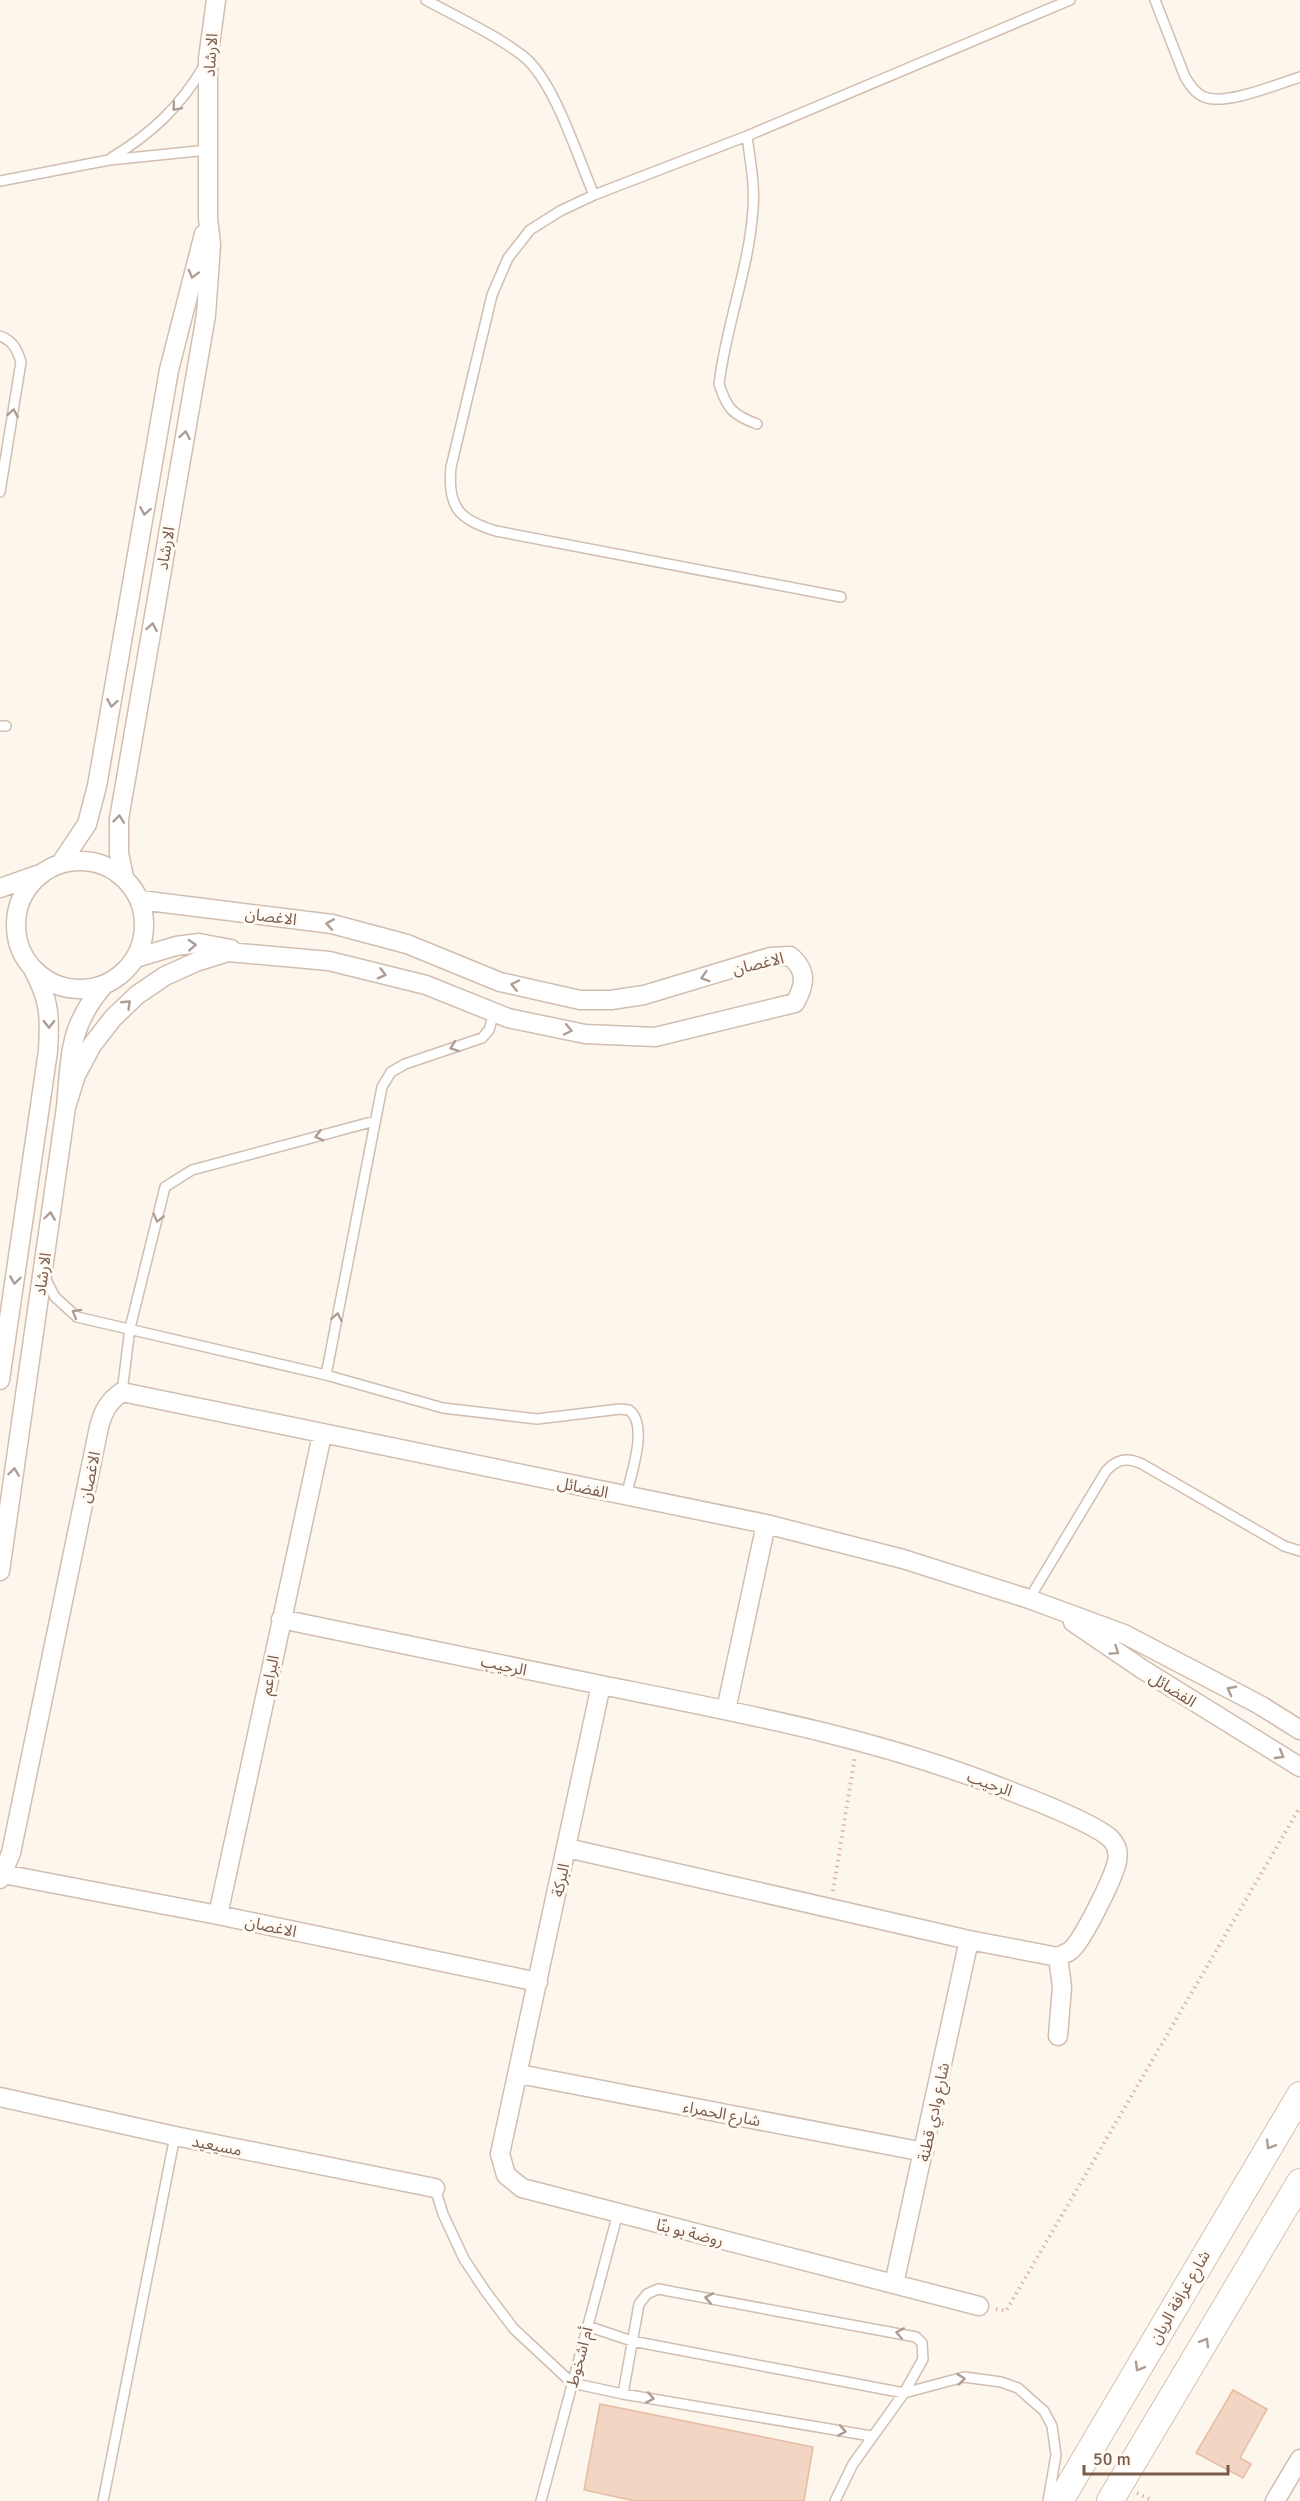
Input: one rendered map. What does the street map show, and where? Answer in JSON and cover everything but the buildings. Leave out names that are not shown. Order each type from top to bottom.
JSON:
[{"type":"main road","name":"شارع غرافة الريان","points":[[1060,2501],[1300,2094]]},
{"type":"main road","points":[[1110,2501],[1300,2182]]},
{"type":"street","name":"الارشاد","points":[[124,877],[119,853],[119,819],[206,315],[211,245],[208,218],[208,59],[216,0]]},
{"type":"street","name":"الارشاد","points":[[61,863],[87,824],[98,786],[169,370],[208,218]]},
{"type":"street","points":[[0,888],[41,874],[61,863],[94,862],[115,870],[124,877],[140,900],[145,920],[144,933],[136,958],[122,974],[104,985],[92,988],[66,988],[54,984],[33,969],[8,932],[18,907],[32,883],[41,874]]},
{"type":"street","name":"الاغصان","points":[[66,1107],[76,1075],[92,1045],[112,1018],[137,995],[165,976],[196,962],[228,952],[329,961],[426,985],[508,1018],[585,1034],[656,1037],[795,1003],[804,986],[802,971],[790,956],[770,957],[644,995],[611,1000],[580,999],[500,982],[407,944],[332,924],[140,900]]},
{"type":"street","name":"الاغصان","points":[[136,958],[176,946],[199,943],[262,954]]},
{"type":"street","name":"الارشاد","points":[[1,1369],[48,1051],[48,1007],[45,992],[33,969]]},
{"type":"street","name":"الارشاد","points":[[0,1571],[66,1107],[72,1043],[76,1026],[90,1001],[104,985]]},
{"type":"street","name":"الاغصان","points":[[117,1396],[103,1413],[99,1427],[11,1853],[2,1876],[218,1915],[538,1982]]},
{"type":"street","name":"الفضائل","points":[[117,1396],[766,1524],[903,1558],[1050,1606],[1124,1634],[1260,1705],[1300,1730]]},
{"type":"street","name":"البراعم","points":[[218,1915],[322,1435]]},
{"type":"street","points":[[726,1710],[766,1524]]},
{"type":"street","name":"الفضائل","points":[[1050,1606],[1142,1669],[1300,1767]]},
{"type":"street","name":"الرحيب","points":[[281,1619],[726,1710],[857,1741],[998,1786],[1090,1827],[1111,1839],[1117,1848],[1118,1859],[1113,1874],[1080,1940],[1071,1950],[1058,1957]]},
{"type":"street","name":"البركة","points":[[519,2074],[601,1685]]},
{"type":"street","points":[[567,1848],[969,1940],[1058,1957],[1062,1986],[1058,2036]]},
{"type":"street","name":"شارع وادي قطنة","points":[[894,2284],[969,1940]]},
{"type":"street","name":"روضة بو بنّا","points":[[519,2074],[500,2154],[506,2175],[522,2188],[979,2306]]},
{"type":"street","name":"شارع الحمراء","points":[[519,2074],[924,2152]]},
{"type":"street","name":"مسيعيد","points":[[0,2097],[175,2136],[435,2188]]},
{"type":"street","points":[[1275,2501],[1300,2459]]},
{"type":"lane","points":[[426,0],[524,56],[542,79],[554,101],[594,195]]},
{"type":"lane","points":[[841,597],[496,531],[475,525],[457,510],[449,490],[451,467],[496,286],[508,258],[530,230],[560,211],[594,195],[747,136],[1070,0]]},
{"type":"lane","points":[[1155,0],[1185,77],[1192,88],[1203,96],[1216,100],[1230,98],[1300,77]]},
{"type":"lane","points":[[109,160],[140,141],[167,118],[190,90],[208,59]]},
{"type":"lane","points":[[747,136],[753,183],[750,237],[719,384],[725,403],[739,417],[757,424]]},
{"type":"lane","points":[[0,181],[109,160],[208,150]]},
{"type":"lane","points":[[0,336],[8,339],[17,349],[21,362],[0,492]]},
{"type":"lane","points":[[326,1375],[382,1087],[391,1072],[405,1064],[482,1038],[489,1030],[494,1012]]},
{"type":"lane","points":[[117,1396],[130,1328],[165,1187],[192,1170],[375,1122]]},
{"type":"lane","points":[[42,1271],[55,1297],[77,1317],[326,1375],[443,1408],[537,1419],[620,1409],[629,1410],[638,1422],[639,1434],[626,1496]]},
{"type":"lane","points":[[1029,1599],[1106,1471],[1113,1464],[1123,1460],[1133,1459],[1284,1546],[1300,1551]]},
{"type":"lane","points":[[103,2501],[175,2136]]},
{"type":"lane","points":[[435,2188],[442,2214],[464,2259],[486,2292],[514,2329],[572,2383],[623,2394],[871,2436]]},
{"type":"lane","name":"أم اشخوط","points":[[541,2501],[618,2213]]},
{"type":"lane","points":[[623,2394],[639,2304],[647,2294],[658,2289],[916,2337],[922,2343],[923,2359],[904,2393],[853,2464],[835,2501]]},
{"type":"lane","points":[[587,2326],[632,2341],[904,2393],[964,2378],[1000,2382],[1018,2388],[1044,2411],[1052,2426],[1056,2455],[1048,2501]]},
{"type":"path","points":[[831,1907],[857,1741]]},
{"type":"path","points":[[979,2306],[1006,2311],[1300,1807]]}]
